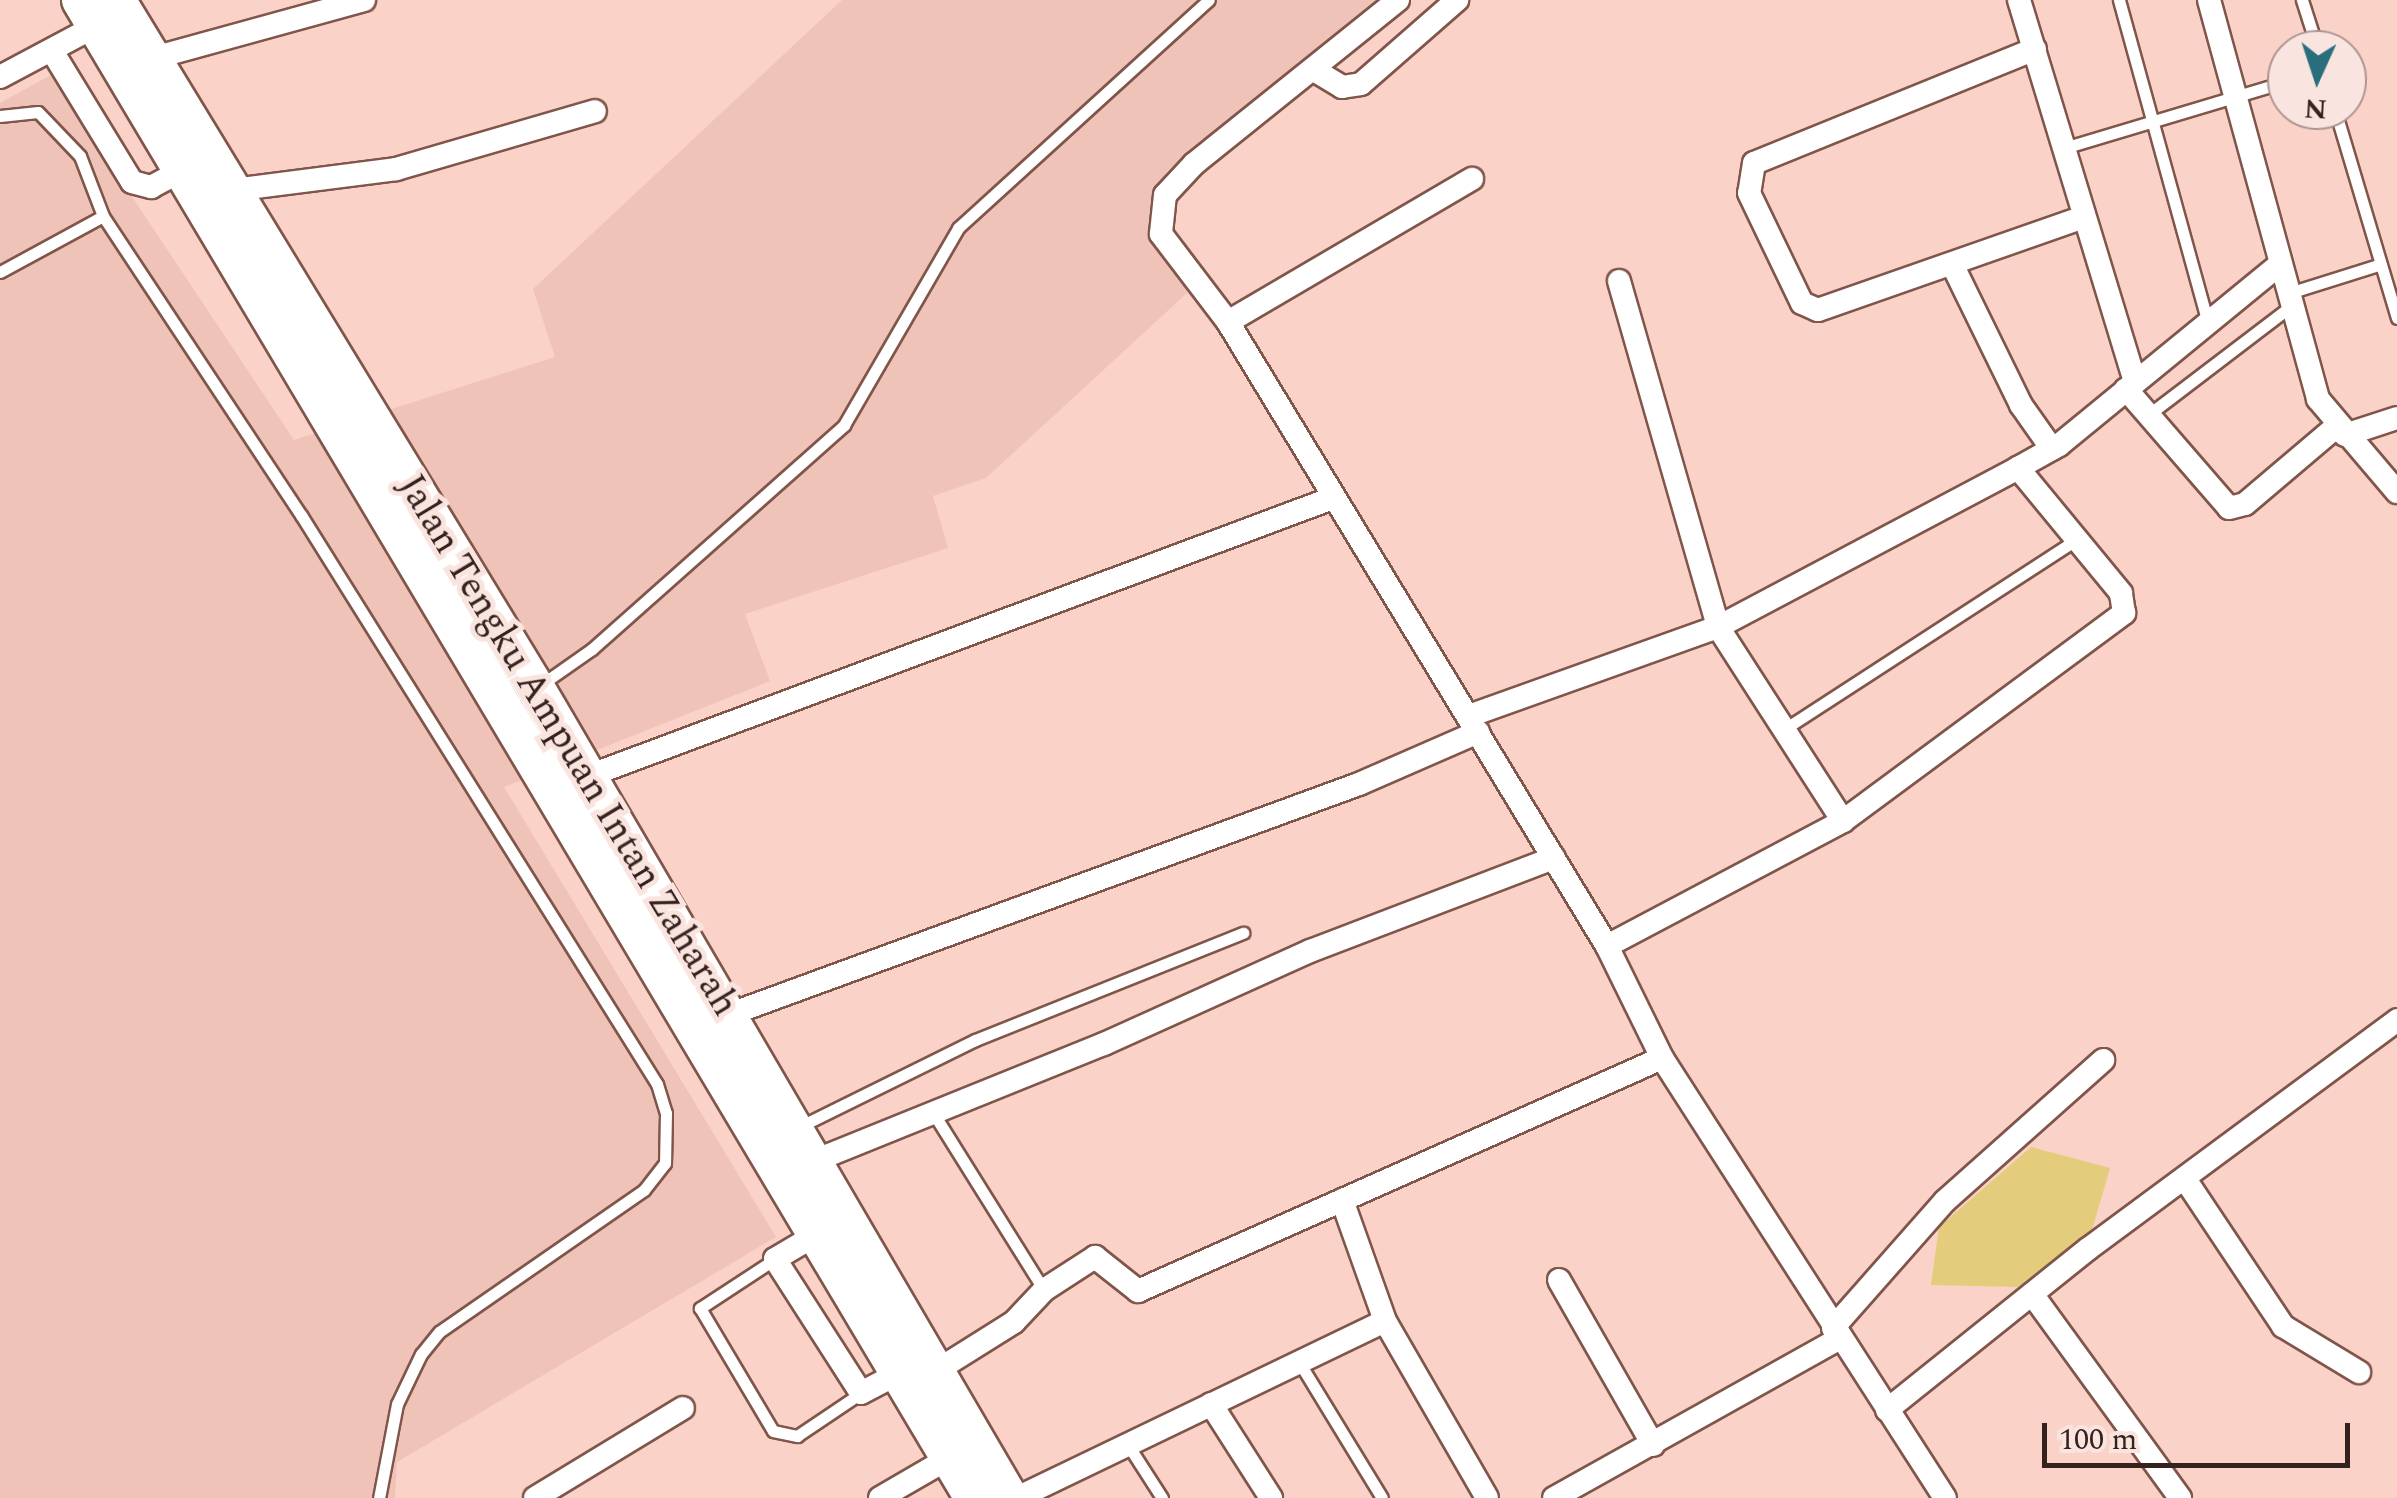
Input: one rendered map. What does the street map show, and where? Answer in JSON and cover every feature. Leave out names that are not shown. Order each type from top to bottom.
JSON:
[{"type":"main road","name":"Jalan Tengku Ampuan Intan Zaharah","points":[[97,9],[150,58],[197,164],[234,190],[536,689],[804,1145],[918,1372],[948,1458],[974,1498]]},
{"type":"main road","name":"Jalan Tengku Ampuan Intan Zaharah","points":[[97,9],[197,164],[551,790],[819,1233],[918,1372],[1030,1495]]},
{"type":"main road","points":[[551,790],[586,777]]},
{"type":"street","points":[[150,58],[364,0]]},
{"type":"street","points":[[1398,0],[1194,164],[1160,207],[1161,234],[1228,322],[1330,499],[1474,724],[1607,946],[1662,1058],[1940,1497]]},
{"type":"street","points":[[1314,70],[1342,87],[1361,84],[1457,0]]},
{"type":"street","points":[[2020,0],[2130,386],[2230,508],[2245,504],[2341,431],[2397,418]]},
{"type":"street","points":[[2209,0],[2237,94],[2278,266],[2318,399],[2341,431],[2397,492]]},
{"type":"street","points":[[0,77],[52,52],[97,9]]},
{"type":"street","points":[[2035,49],[1750,170],[1749,194],[1810,308],[1828,309],[2084,217]]},
{"type":"street","points":[[52,52],[132,182],[151,186],[197,164]]},
{"type":"street","points":[[234,190],[396,169],[595,111]]},
{"type":"street","points":[[1228,322],[1472,178]]},
{"type":"street","points":[[1952,264],[2021,405],[2052,449]]},
{"type":"street","points":[[728,1015],[1359,784],[1474,724],[1718,627],[2052,449],[2278,266]]},
{"type":"street","points":[[1619,281],[1718,627],[1843,821]]},
{"type":"street","points":[[1607,946],[1843,821],[2121,618],[2121,593],[2018,468]]},
{"type":"street","points":[[586,777],[1330,499]]},
{"type":"street","points":[[804,1145],[932,1110],[1104,1044],[1310,951],[1554,858]]},
{"type":"street","points":[[1887,1410],[2032,1294],[2397,1020]]},
{"type":"street","points":[[819,1233],[775,1259],[861,1393],[918,1372],[1014,1322],[1044,1290],[1095,1257],[1138,1292],[1662,1058]]},
{"type":"street","points":[[1554,1498],[1654,1445],[1836,1333],[1945,1201],[2103,1060]]},
{"type":"street","points":[[2186,1179],[2284,1326],[2359,1372]]},
{"type":"street","points":[[1342,1200],[1384,1321],[1487,1498]]},
{"type":"street","points":[[1560,1280],[1654,1445]]},
{"type":"street","points":[[2032,1294],[2180,1498]]},
{"type":"street","points":[[1030,1495],[1384,1321]]},
{"type":"street","points":[[1211,1404],[1271,1498]]},
{"type":"street","points":[[535,1498],[683,1408]]},
{"type":"street","points":[[880,1498],[948,1458]]},
{"type":"lane","points":[[536,689],[592,649],[844,425],[958,228],[1209,0]]},
{"type":"lane","points":[[2119,0],[2208,323]]},
{"type":"lane","points":[[2302,0],[2312,30]]},
{"type":"lane","points":[[2064,148],[2267,86]]},
{"type":"lane","points":[[0,116],[23,110],[52,120],[80,156],[103,216],[301,515],[657,1084],[666,1113],[666,1163],[644,1190],[439,1332],[421,1354],[397,1404],[379,1498]]},
{"type":"lane","points":[[2342,130],[2397,318]]},
{"type":"lane","points":[[0,272],[103,216]]},
{"type":"lane","points":[[2152,412],[2288,301],[2381,264]]},
{"type":"lane","points":[[1782,731],[2076,539]]},
{"type":"lane","points":[[804,1145],[974,1040],[1242,934]]},
{"type":"lane","points":[[932,1110],[1044,1290]]},
{"type":"lane","points":[[775,1259],[700,1308],[773,1432],[797,1436],[861,1393]]},
{"type":"lane","points":[[1299,1362],[1382,1498]]},
{"type":"lane","points":[[1128,1444],[1162,1498]]},
{"type":"shaded area","points":[[842,0],[1382,0],[1167,171],[1152,201],[1152,218],[1187,293],[986,478],[933,496],[948,548],[745,614],[770,681],[504,787],[776,1237],[397,1462],[395,1498],[0,1498],[0,103],[51,75],[294,440],[555,357],[533,289]]},
{"type":"shaded area","points":[[2031,1147],[2110,1168],[2092,1230],[2018,1287],[1931,1285],[1939,1227]]}]
